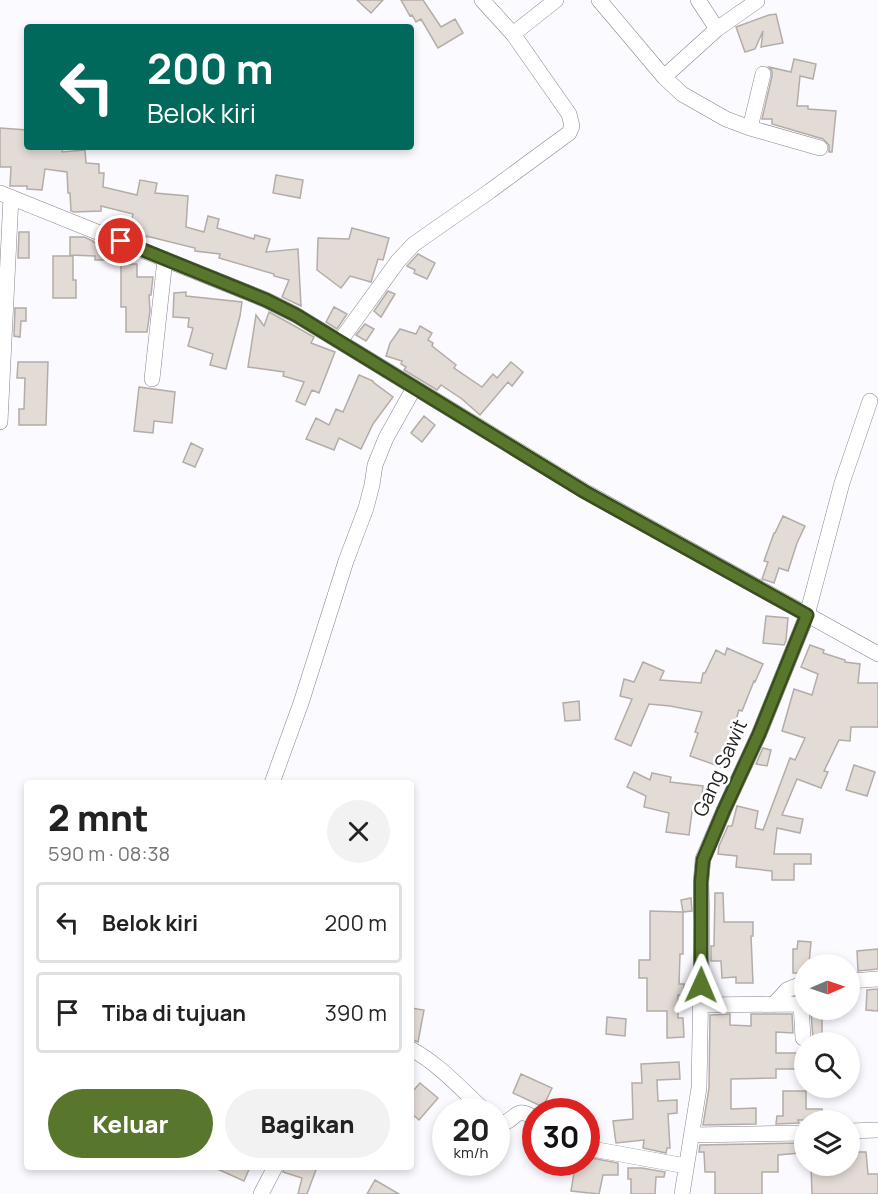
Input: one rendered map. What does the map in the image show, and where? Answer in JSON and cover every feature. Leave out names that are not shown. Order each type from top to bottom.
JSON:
[{"type":"street","points":[[340,341],[398,261],[414,244],[569,133],[572,126],[569,114],[513,34],[482,0]]},
{"type":"street","points":[[513,34],[556,0]]},
{"type":"street","points":[[599,0],[664,77],[682,94],[726,119],[820,148]]},
{"type":"street","points":[[698,0],[717,29]]},
{"type":"street","points":[[664,77],[717,29],[757,1]]},
{"type":"street","points":[[750,128],[763,74]]},
{"type":"street","points":[[0,422],[6,195],[266,300],[296,315],[585,492],[878,654]]},
{"type":"street","points":[[152,379],[165,259]]},
{"type":"street","points":[[273,780],[366,508],[375,465],[386,438],[414,388]]},
{"type":"street","name":"Gang Sawit","points":[[682,1194],[699,1088],[703,860],[759,734],[807,615],[842,483],[870,401]]},
{"type":"street","points":[[860,980],[878,979]]},
{"type":"street","points":[[773,1005],[787,990],[794,987]]},
{"type":"street","points":[[701,1005],[801,1004],[803,1032]]},
{"type":"street","points":[[414,1051],[440,1069],[471,1098]]},
{"type":"street","points":[[860,1131],[878,1130]]},
{"type":"street","points":[[692,1135],[794,1133]]},
{"type":"street","points":[[600,1150],[686,1166]]},
{"type":"street","points":[[261,1194],[273,1170]]},
{"type":"building","points":[[357,0],[383,0],[371,13]]},
{"type":"building","points":[[401,0],[423,0],[441,27],[455,19],[463,33],[438,48],[421,19],[416,22]]},
{"type":"building","points":[[776,14],[783,43],[761,47],[763,31],[755,49],[745,52],[736,27]]},
{"type":"building","points":[[794,59],[816,64],[813,79],[800,76],[797,106],[836,111],[832,152],[829,152],[829,145],[823,139],[772,124],[772,119],[762,119],[772,76],[769,67],[791,72]]},
{"type":"building","points":[[0,128],[24,130],[24,150],[62,150],[62,152],[85,150],[86,163],[99,164],[99,173],[104,173],[103,187],[137,195],[140,180],[157,183],[155,193],[188,196],[186,227],[204,232],[208,216],[219,219],[217,228],[254,239],[255,235],[270,239],[266,252],[298,249],[301,306],[282,297],[289,280],[219,258],[220,254],[195,251],[195,248],[129,234],[133,214],[101,206],[101,211],[71,211],[67,172],[45,169],[42,190],[27,189],[27,186],[10,186],[11,167],[0,167]]},
{"type":"building","points":[[276,175],[303,180],[300,198],[273,193]]},
{"type":"building","points":[[352,228],[389,238],[383,260],[378,259],[371,282],[350,276],[341,288],[317,270],[318,238],[349,239]]},
{"type":"building","points":[[19,232],[29,232],[29,258],[18,258]]},
{"type":"building","points":[[70,237],[84,237],[107,247],[107,260],[95,260],[95,256],[70,255]]},
{"type":"building","points":[[418,254],[435,263],[427,279],[414,273],[415,270],[407,266]]},
{"type":"building","points":[[53,256],[73,256],[76,298],[53,298]]},
{"type":"building","points":[[121,264],[137,264],[137,277],[153,277],[151,295],[149,295],[150,311],[147,332],[126,332],[126,307],[121,307]]},
{"type":"building","points":[[388,291],[395,294],[381,317],[374,311]]},
{"type":"building","points":[[186,292],[186,296],[242,302],[226,369],[210,365],[213,354],[188,346],[193,328],[188,327],[189,318],[173,317],[174,293]]},
{"type":"building","points":[[334,307],[347,314],[337,329],[326,322]]},
{"type":"building","points":[[15,308],[26,308],[26,321],[21,321],[20,337],[14,336]]},
{"type":"building","points":[[269,312],[314,337],[311,343],[335,352],[319,393],[312,390],[305,405],[296,401],[304,382],[283,376],[284,372],[248,367],[256,315],[264,326]]},
{"type":"building","points":[[365,324],[374,329],[366,341],[356,335]]},
{"type":"building","points":[[420,326],[432,333],[428,340],[433,343],[432,346],[456,365],[454,368],[482,387],[493,374],[497,378],[511,362],[523,372],[512,386],[508,382],[480,415],[441,385],[437,390],[404,370],[406,367],[401,364],[402,361],[386,356],[390,343],[400,329],[416,334]]},
{"type":"building","points":[[18,362],[48,362],[46,425],[19,425],[19,409],[24,409],[25,378],[17,378]]},
{"type":"building","points":[[359,375],[373,381],[393,397],[373,424],[361,449],[339,438],[334,450],[306,439],[316,418],[329,425],[336,409],[343,412]]},
{"type":"building","points":[[139,387],[175,392],[172,423],[154,421],[153,433],[134,431]]},
{"type":"building","points":[[424,416],[435,425],[422,442],[411,433]]},
{"type":"building","points":[[191,443],[203,449],[195,467],[183,462]]},
{"type":"building","points":[[783,516],[805,526],[788,571],[779,568],[774,583],[762,579],[768,562],[764,561]]},
{"type":"building","points":[[766,616],[788,618],[784,645],[763,643]]},
{"type":"building","points":[[810,645],[845,662],[860,664],[858,683],[878,683],[878,727],[851,727],[850,741],[839,740],[824,771],[828,772],[821,788],[797,779],[782,815],[803,819],[800,833],[777,828],[774,854],[811,854],[811,864],[794,864],[794,880],[772,880],[772,871],[736,867],[737,856],[718,854],[719,846],[728,826],[732,826],[737,806],[758,811],[755,828],[763,830],[790,758],[795,760],[805,738],[782,731],[794,689],[812,695],[818,674],[801,667]]},
{"type":"building","points":[[727,648],[763,664],[742,711],[739,710],[727,748],[730,749],[724,768],[690,756],[702,712],[649,704],[631,746],[615,739],[632,699],[620,696],[624,679],[634,682],[643,662],[664,671],[660,680],[701,683],[703,673],[716,650],[725,655]]},
{"type":"building","points":[[579,701],[580,720],[565,721],[563,703]]},
{"type":"building","points":[[763,748],[771,750],[767,766],[756,764]]},
{"type":"building","points":[[854,765],[875,772],[867,796],[846,790]]},
{"type":"building","points":[[634,772],[650,780],[652,773],[671,777],[670,782],[703,786],[701,805],[693,804],[689,835],[666,832],[669,813],[644,807],[646,796],[627,787]]},
{"type":"building","points":[[715,893],[723,893],[724,922],[753,922],[753,936],[751,936],[753,983],[736,983],[736,977],[722,978],[721,961],[711,961],[711,946],[714,946]]},
{"type":"building","points":[[691,898],[692,911],[683,912],[681,900]]},
{"type":"building","points":[[650,911],[683,912],[683,954],[680,954],[679,984],[684,984],[684,996],[678,995],[678,1018],[683,1018],[684,1037],[667,1038],[667,1011],[647,1011],[647,978],[639,978],[639,960],[650,960]]},
{"type":"building","points":[[798,941],[811,942],[810,954],[794,954],[793,973],[793,949],[797,949]]},
{"type":"building","points":[[878,949],[878,969],[860,971],[860,954],[857,954],[857,951]]},
{"type":"building","points":[[878,989],[878,1011],[866,1010],[867,990]]},
{"type":"building","points":[[414,1008],[424,1010],[418,1042],[414,1040]]},
{"type":"building","points":[[730,1014],[730,1025],[751,1026],[751,1014],[792,1014],[793,1033],[776,1032],[776,1053],[794,1053],[794,1069],[776,1069],[776,1078],[731,1079],[731,1109],[756,1108],[756,1124],[703,1125],[709,1088],[710,1015]]},
{"type":"building","points":[[607,1017],[626,1019],[625,1036],[606,1034]]},
{"type":"building","points":[[812,1020],[822,1020],[822,1032],[813,1032]]},
{"type":"building","points":[[679,1062],[680,1079],[657,1080],[658,1101],[677,1100],[677,1113],[668,1114],[670,1148],[667,1148],[666,1153],[643,1148],[644,1140],[616,1143],[613,1121],[633,1119],[632,1083],[642,1083],[641,1064]]},
{"type":"building","points":[[521,1074],[552,1088],[547,1098],[524,1098],[513,1093]]},
{"type":"building","points":[[420,1083],[438,1098],[432,1098],[432,1105],[419,1120],[414,1116],[414,1090]]},
{"type":"building","points":[[783,1091],[794,1091],[794,1098],[806,1098],[806,1109],[822,1109],[794,1110],[794,1123],[776,1124],[777,1116],[783,1116]]},
{"type":"building","points":[[794,1143],[794,1154],[778,1155],[778,1172],[762,1172],[762,1194],[715,1194],[715,1172],[705,1172],[704,1152],[699,1152],[700,1145]]},
{"type":"building","points":[[860,1152],[866,1152],[868,1174],[878,1174],[878,1194],[812,1194],[811,1176],[860,1176]]},
{"type":"building","points":[[600,1160],[618,1163],[618,1175],[603,1175],[599,1194],[571,1191],[574,1176],[600,1176]]},
{"type":"building","points":[[628,1168],[665,1172],[664,1177],[656,1177],[655,1194],[631,1194]]},
{"type":"building","points":[[220,1170],[249,1170],[244,1181]]},
{"type":"building","points":[[284,1170],[316,1170],[307,1194],[298,1194],[302,1178],[283,1172]]},
{"type":"building","points":[[375,1180],[399,1194],[367,1194]]},
{"type":"route","points":[[121,241],[266,300],[296,315],[585,492],[807,615],[759,734],[703,860],[701,985]]}]
